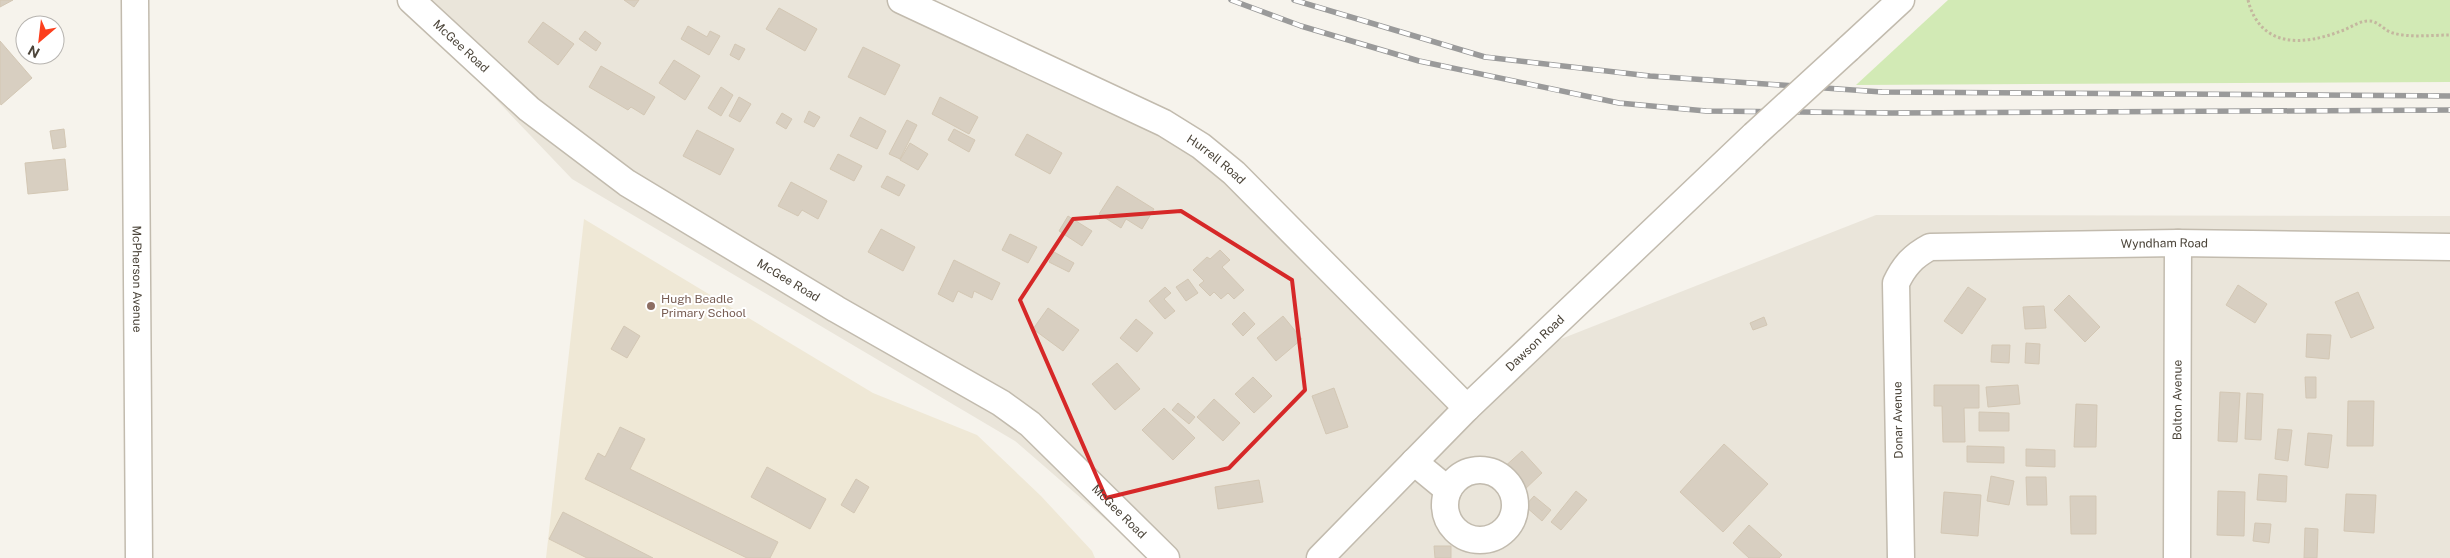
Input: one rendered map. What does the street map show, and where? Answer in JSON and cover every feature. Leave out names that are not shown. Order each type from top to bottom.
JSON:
[{"type":"street","name":"McPherson Avenue","points":[[135,0],[139,558]]},
{"type":"street","name":"McGee Road","points":[[412,0],[529,108],[626,182],[836,309],[1001,403],[1030,424],[1166,558]]},
{"type":"street","name":"Hurrell Road","points":[[901,0],[1164,123],[1201,146],[1234,173],[1467,408]]},
{"type":"street","name":"Dawson Road","points":[[1320,558],[1467,408],[1754,135],[1901,0]]},
{"type":"street","name":"Wyndham Road","points":[[1896,283],[1910,260],[1930,247],[2178,243],[2450,247]]},
{"type":"street","name":"Bolton Avenue","points":[[2177,558],[2178,243]]},
{"type":"street","name":"Donar Avenue","points":[[1896,283],[1901,558]]},
{"type":"street","points":[[1414,462],[1448,490]]},
{"type":"street","points":[[1485,470],[1499,475],[1509,485],[1515,499],[1515,514],[1508,527],[1486,549],[1456,531],[1447,519],[1445,504],[1448,490],[1457,478],[1470,471],[1485,470]]},
{"type":"path","points":[[2248,0],[2259,24],[2272,35],[2288,41],[2303,41],[2322,37],[2362,21],[2373,21],[2390,33],[2402,35],[2450,35]]},
{"type":"highlighted area","points":[[1181,211],[1292,280],[1305,390],[1229,468],[1106,498],[1020,300],[1073,219]]},
{"type":"shaded area","points":[[401,0],[887,0],[1165,130],[1197,151],[1468,414],[1538,348],[1876,215],[2450,216],[2450,558],[1150,558],[1015,441],[572,179]]},
{"type":"shaded area","name":"Hugh Beadle Primary School","points":[[584,219],[873,393],[977,435],[1041,496],[1092,551],[1095,558],[546,558]]},
{"type":"green space","points":[[1948,0],[2450,0],[2450,82],[1856,85]]},
{"type":"building","points":[[0,0],[13,0],[0,7]]},
{"type":"building","points":[[624,0],[639,0],[634,7]]},
{"type":"building","points":[[779,8],[817,29],[805,51],[766,29]]},
{"type":"building","points":[[543,22],[574,44],[558,65],[528,42]]},
{"type":"building","points":[[688,26],[707,37],[710,31],[720,36],[709,55],[681,39]]},
{"type":"building","points":[[585,31],[601,43],[596,51],[579,39]]},
{"type":"building","points":[[0,41],[15,58],[15,65],[21,65],[32,78],[1,105]]},
{"type":"building","points":[[735,44],[745,49],[739,60],[730,55]]},
{"type":"building","points":[[863,47],[900,65],[885,95],[848,77]]},
{"type":"building","points":[[674,60],[700,76],[685,100],[659,83]]},
{"type":"building","points":[[601,66],[655,97],[644,115],[631,107],[628,110],[589,87]]},
{"type":"building","points":[[721,87],[733,95],[721,116],[708,108]]},
{"type":"building","points":[[739,97],[751,104],[740,122],[729,116]]},
{"type":"building","points":[[940,97],[978,117],[969,134],[932,114]]},
{"type":"building","points":[[809,111],[820,117],[814,127],[804,122]]},
{"type":"building","points":[[782,113],[792,119],[786,129],[776,123]]},
{"type":"building","points":[[860,117],[886,131],[877,149],[850,136]]},
{"type":"building","points":[[907,120],[917,125],[900,159],[889,154]]},
{"type":"building","points":[[64,129],[66,147],[53,149],[50,131]]},
{"type":"building","points":[[954,129],[975,140],[969,152],[948,140]]},
{"type":"building","points":[[697,130],[734,149],[720,175],[683,156]]},
{"type":"building","points":[[1027,134],[1062,153],[1050,174],[1015,155]]},
{"type":"building","points":[[910,143],[928,154],[918,170],[900,160]]},
{"type":"building","points":[[838,154],[862,166],[854,181],[830,169]]},
{"type":"building","points":[[65,159],[68,190],[28,194],[25,163]]},
{"type":"building","points":[[887,176],[905,185],[899,196],[881,187]]},
{"type":"building","points":[[791,182],[827,201],[818,219],[802,210],[798,216],[778,206]]},
{"type":"building","points":[[1117,186],[1154,209],[1142,229],[1126,219],[1121,228],[1099,214]]},
{"type":"building","points":[[1068,216],[1092,231],[1082,246],[1059,231]]},
{"type":"building","points":[[881,229],[915,247],[903,271],[868,252]]},
{"type":"building","points":[[1010,234],[1037,247],[1028,263],[1002,250]]},
{"type":"building","points":[[1220,250],[1230,260],[1222,267],[1244,290],[1234,299],[1228,293],[1221,299],[1214,292],[1210,296],[1199,285],[1204,281],[1193,270],[1207,257],[1210,259]]},
{"type":"building","points":[[1054,252],[1074,263],[1069,272],[1049,262]]},
{"type":"building","points":[[954,260],[1000,283],[992,300],[974,291],[972,298],[958,291],[953,302],[938,294]]},
{"type":"building","points":[[1188,279],[1198,293],[1186,301],[1176,287]]},
{"type":"building","points":[[2238,285],[2267,304],[2255,323],[2226,305]]},
{"type":"building","points":[[1165,287],[1171,293],[1164,299],[1175,311],[1165,319],[1149,301]]},
{"type":"building","points":[[1968,287],[1986,299],[1962,334],[1944,321]]},
{"type":"building","points":[[2358,292],[2374,328],[2351,338],[2335,302]]},
{"type":"building","points":[[2069,295],[2100,327],[2085,342],[2054,310]]},
{"type":"building","points":[[2044,306],[2046,328],[2025,329],[2023,307]]},
{"type":"building","points":[[1048,308],[1079,330],[1063,351],[1033,329]]},
{"type":"building","points":[[1244,312],[1255,324],[1243,336],[1232,324]]},
{"type":"building","points":[[1283,316],[1302,339],[1276,361],[1257,338]]},
{"type":"building","points":[[1764,317],[1767,325],[1753,330],[1750,323]]},
{"type":"building","points":[[1136,319],[1153,333],[1137,352],[1120,338]]},
{"type":"building","points":[[624,326],[640,336],[627,358],[611,349]]},
{"type":"building","points":[[2307,334],[2331,335],[2329,359],[2306,357]]},
{"type":"building","points":[[2026,343],[2040,344],[2039,364],[2025,363]]},
{"type":"building","points":[[1992,345],[2010,345],[2009,363],[1991,362]]},
{"type":"building","points":[[1117,363],[1140,389],[1115,410],[1092,384]]},
{"type":"building","points":[[1253,377],[1272,396],[1254,413],[1235,394]]},
{"type":"building","points":[[2305,377],[2316,377],[2316,398],[2306,398]]},
{"type":"building","points":[[1934,385],[1979,385],[1979,408],[1964,408],[1965,442],[1943,442],[1942,406],[1934,406]]},
{"type":"building","points":[[2018,385],[2020,404],[1988,407],[1986,387]]},
{"type":"building","points":[[1334,388],[1348,427],[1326,434],[1312,396]]},
{"type":"building","points":[[2220,392],[2240,393],[2237,442],[2218,441]]},
{"type":"building","points":[[2247,393],[2263,394],[2261,440],[2245,439]]},
{"type":"building","points":[[1214,399],[1240,423],[1223,441],[1197,417]]},
{"type":"building","points":[[2348,401],[2374,401],[2373,446],[2347,446]]},
{"type":"building","points":[[1178,403],[1195,417],[1189,424],[1172,410]]},
{"type":"building","points":[[2076,404],[2097,405],[2096,447],[2074,447]]},
{"type":"building","points":[[1164,408],[1195,438],[1173,460],[1142,430]]},
{"type":"building","points":[[1979,412],[2009,413],[2009,431],[1979,431]]},
{"type":"building","points":[[620,427],[645,439],[630,469],[778,542],[770,558],[747,558],[585,479],[598,453],[605,457]]},
{"type":"building","points":[[2278,429],[2292,430],[2288,461],[2275,459]]},
{"type":"building","points":[[2308,433],[2332,435],[2328,468],[2305,465]]},
{"type":"building","points":[[1724,444],[1768,484],[1723,532],[1680,492]]},
{"type":"building","points":[[1967,446],[2004,447],[2004,463],[1967,462]]},
{"type":"building","points":[[2026,449],[2055,450],[2055,467],[2026,466]]},
{"type":"building","points":[[1522,451],[1542,473],[1522,492],[1502,469]]},
{"type":"building","points":[[767,467],[826,499],[810,529],[751,497]]},
{"type":"building","points":[[2259,474],[2287,476],[2286,502],[2257,500]]},
{"type":"building","points":[[1991,476],[2014,481],[2009,505],[1987,501]]},
{"type":"building","points":[[2026,477],[2046,477],[2047,505],[2027,505]]},
{"type":"building","points":[[856,479],[869,487],[854,513],[841,505]]},
{"type":"building","points":[[1259,480],[1263,502],[1218,509],[1215,487]]},
{"type":"building","points":[[1576,491],[1587,500],[1561,530],[1551,522]]},
{"type":"building","points":[[2218,491],[2245,492],[2244,536],[2217,535]]},
{"type":"building","points":[[1944,492],[1981,495],[1978,536],[1941,533]]},
{"type":"building","points":[[2346,494],[2376,495],[2374,533],[2344,531]]},
{"type":"building","points":[[1534,496],[1551,510],[1542,521],[1525,506]]},
{"type":"building","points":[[2070,496],[2096,496],[2096,534],[2071,534]]},
{"type":"building","points":[[563,512],[653,558],[587,558],[549,539]]},
{"type":"building","points":[[2255,523],[2271,524],[2269,543],[2253,541]]},
{"type":"building","points":[[1749,525],[1782,555],[1779,558],[1749,558],[1733,543]]},
{"type":"building","points":[[2305,528],[2318,529],[2317,558],[2304,558]]},
{"type":"building","points":[[1434,546],[1451,546],[1451,558],[1435,558]]},
{"type":"railway","points":[[1231,0],[1301,26],[1419,61],[1619,103],[1706,111],[1892,113],[2450,110]]},
{"type":"railway","points":[[1294,0],[1485,57],[1650,76],[1882,92],[2450,96]]},
{"type":"place","name":"Hugh Beadle Primary School","points":[[651,306]]}]
